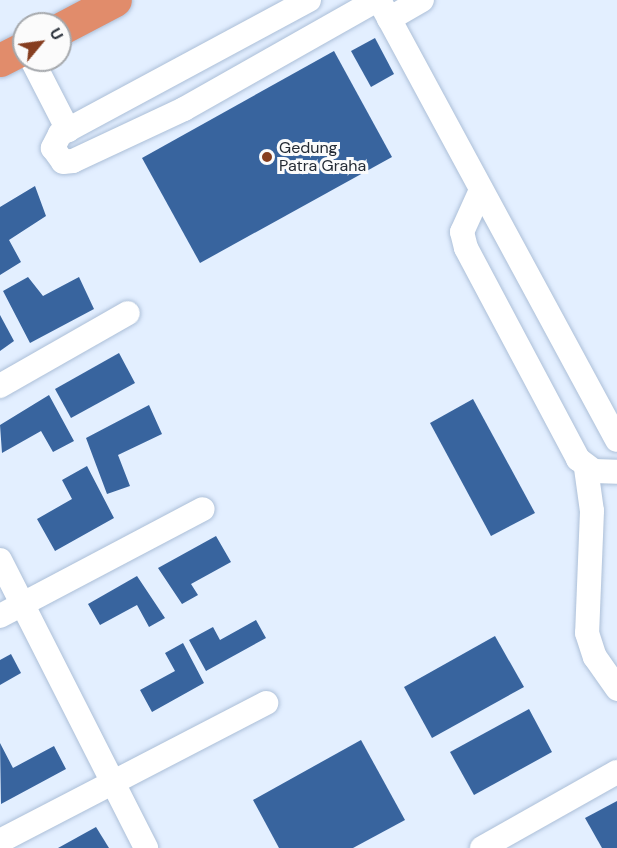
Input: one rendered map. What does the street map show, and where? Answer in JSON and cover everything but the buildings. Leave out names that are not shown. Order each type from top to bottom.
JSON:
[{"type":"highway","points":[[72,23],[115,0]]},
{"type":"street","points":[[309,0],[68,130],[52,141],[63,162],[184,109],[381,6],[422,0]]},
{"type":"street","points":[[381,6],[481,190],[610,411],[617,440]]},
{"type":"street","points":[[38,72],[68,130]]},
{"type":"street","points":[[165,78],[184,109]]},
{"type":"street","points":[[481,190],[462,232],[466,248],[586,468],[592,511],[587,633],[595,657],[617,689]]},
{"type":"street","points":[[0,386],[128,313]]},
{"type":"street","points":[[586,468],[617,472]]},
{"type":"street","points":[[0,616],[203,509]]},
{"type":"street","points":[[0,560],[146,848]]},
{"type":"street","points":[[0,841],[266,703]]},
{"type":"street","points":[[489,846],[617,772]]},
{"type":"place","name":"Gedung Patra Graha","points":[[267,157]]}]
